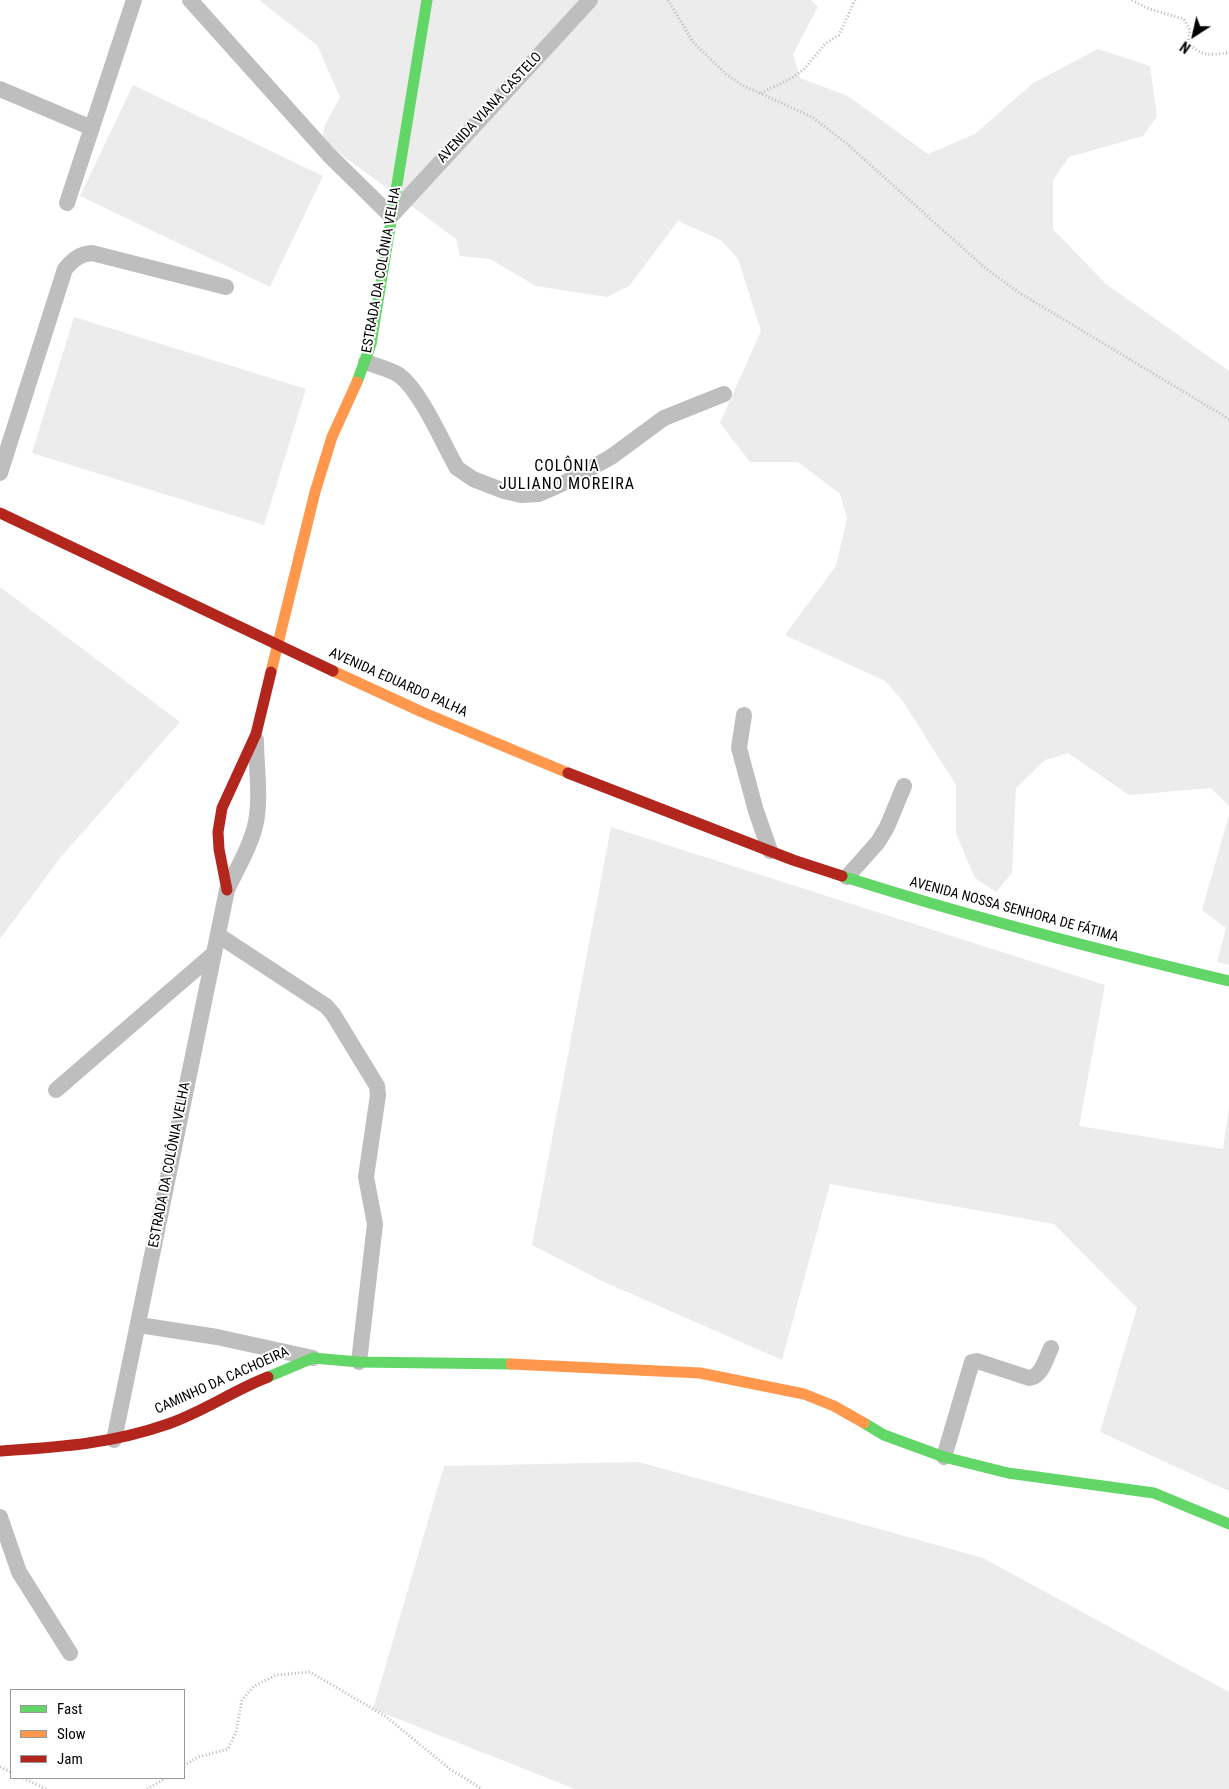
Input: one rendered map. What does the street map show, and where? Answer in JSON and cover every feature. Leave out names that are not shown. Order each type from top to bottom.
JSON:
[{"type":"street","points":[[67,203],[134,0]]},
{"type":"street","points":[[190,0],[330,155],[391,216]]},
{"type":"street","name":"ESTRADA DA COLÔNIA VELHA","points":[[227,890],[219,849],[218,832],[222,808],[256,734],[317,483],[332,437],[366,362],[427,0]]},
{"type":"street","name":"AVENIDA VIANA CASTELO","points":[[391,216],[590,0]]},
{"type":"street","points":[[0,89],[92,128]]},
{"type":"street","points":[[0,473],[65,269],[74,258],[92,253],[226,287]]},
{"type":"street","points":[[366,362],[398,375],[406,382],[420,402],[457,468],[463,474],[521,495],[540,494],[564,483],[611,457],[664,418],[724,394]]},
{"type":"street","name":"AVENIDA EDUARDO PALHA","points":[[0,513],[422,712],[539,761],[793,860]]},
{"type":"street","points":[[744,715],[739,748],[756,811],[770,851]]},
{"type":"street","name":"ESTRADA DA COLÔNIA VELHA","points":[[114,1440],[227,890],[251,839],[256,821],[258,798],[256,734]]},
{"type":"street","points":[[847,876],[878,842],[891,818],[904,786]]},
{"type":"street","name":"AVENIDA NOSSA SENHORA DE FÁTIMA","points":[[793,860],[944,909],[1086,947],[1229,981]]},
{"type":"street","points":[[218,935],[326,1006],[333,1014],[377,1086],[378,1095],[366,1177],[375,1224],[351,1361]]},
{"type":"street","points":[[56,1090],[212,956]]},
{"type":"street","points":[[139,1325],[217,1337],[313,1358]]},
{"type":"street","points":[[944,1457],[972,1362],[977,1361],[1034,1378],[1040,1371],[1051,1348]]},
{"type":"street","name":"CAMINHO DA CACHOEIRA","points":[[0,1451],[74,1446],[114,1440],[190,1415],[262,1379],[313,1358],[351,1361],[559,1365],[700,1373],[804,1394],[834,1406],[884,1435],[944,1457],[1008,1473],[1154,1494],[1229,1524]]},
{"type":"street","points":[[0,1517],[20,1572],[70,1653]]},
{"type":"path","points":[[668,0],[693,42],[726,74],[742,85],[812,117],[984,267],[1018,292],[1229,419]]},
{"type":"path","points":[[761,93],[792,78],[808,66],[825,44],[839,35],[855,0]]},
{"type":"path","points":[[1132,0],[1149,9],[1184,19],[1190,30],[1188,42],[1197,53],[1229,53]]},
{"type":"path","points":[[185,1765],[198,1757],[228,1749],[236,1732],[242,1700],[254,1686],[276,1675],[310,1672],[385,1716],[450,1769],[482,1789]]},
{"type":"path","points":[[25,1779],[46,1789]]},
{"type":"path","points":[[147,1789],[164,1779]]},
{"type":"shaded area","points":[[259,0],[811,0],[818,7],[793,54],[800,78],[848,96],[928,154],[975,134],[1033,83],[1098,49],[1150,66],[1157,116],[1143,136],[1069,157],[1053,180],[1053,229],[1106,284],[1229,371],[1229,806],[1211,788],[1129,795],[1068,753],[1045,760],[1016,788],[1012,873],[996,892],[975,878],[956,834],[956,785],[902,700],[885,681],[785,635],[836,566],[847,518],[840,494],[798,462],[750,462],[720,423],[761,331],[738,259],[721,240],[678,221],[629,286],[607,297],[536,286],[490,259],[460,256],[456,239],[323,141],[324,127],[340,97],[317,45]]},
{"type":"shaded area","points":[[133,85],[323,176],[270,287],[80,196]]},
{"type":"shaded area","points":[[74,317],[306,389],[264,525],[32,453]]},
{"type":"shaded area","points":[[0,587],[180,722],[60,858],[0,939]]},
{"type":"shaded area","points":[[1229,815],[1229,965],[1217,962],[1226,928],[1202,910]]},
{"type":"shaded area","points":[[611,827],[1105,985],[1079,1126],[1223,1149],[1229,1106],[1229,1491],[1100,1432],[1137,1308],[1054,1224],[830,1184],[782,1360],[602,1281],[532,1245]]},
{"type":"shaded area","points":[[639,1462],[983,1558],[1229,1692],[1229,1789],[575,1789],[373,1709],[444,1466]]},
{"type":"traffic: fast","points":[[357,382],[371,344],[427,0]]},
{"type":"traffic: fast","points":[[842,876],[1034,932],[1229,981]]},
{"type":"traffic: fast","points":[[268,1377],[313,1358],[359,1362],[511,1364]]},
{"type":"traffic: fast","points":[[864,1423],[884,1435],[944,1457],[1008,1473],[1154,1493],[1229,1524]]},
{"type":"traffic: slow","points":[[271,672],[315,492],[332,437],[357,382]]},
{"type":"traffic: slow","points":[[333,671],[422,712],[568,773]]},
{"type":"traffic: slow","points":[[511,1364],[700,1373],[804,1394],[834,1406],[864,1423]]},
{"type":"traffic: jam","points":[[0,513],[333,671]]},
{"type":"traffic: jam","points":[[227,890],[219,849],[218,832],[222,808],[256,734],[271,672]]},
{"type":"traffic: jam","points":[[568,773],[793,860],[842,876]]},
{"type":"traffic: jam","points":[[0,1451],[85,1444],[147,1431],[181,1419],[268,1377]]},
{"type":"district","name":"COLÔNIA JULIANO MOREIRA","points":[[567,476]]}]
